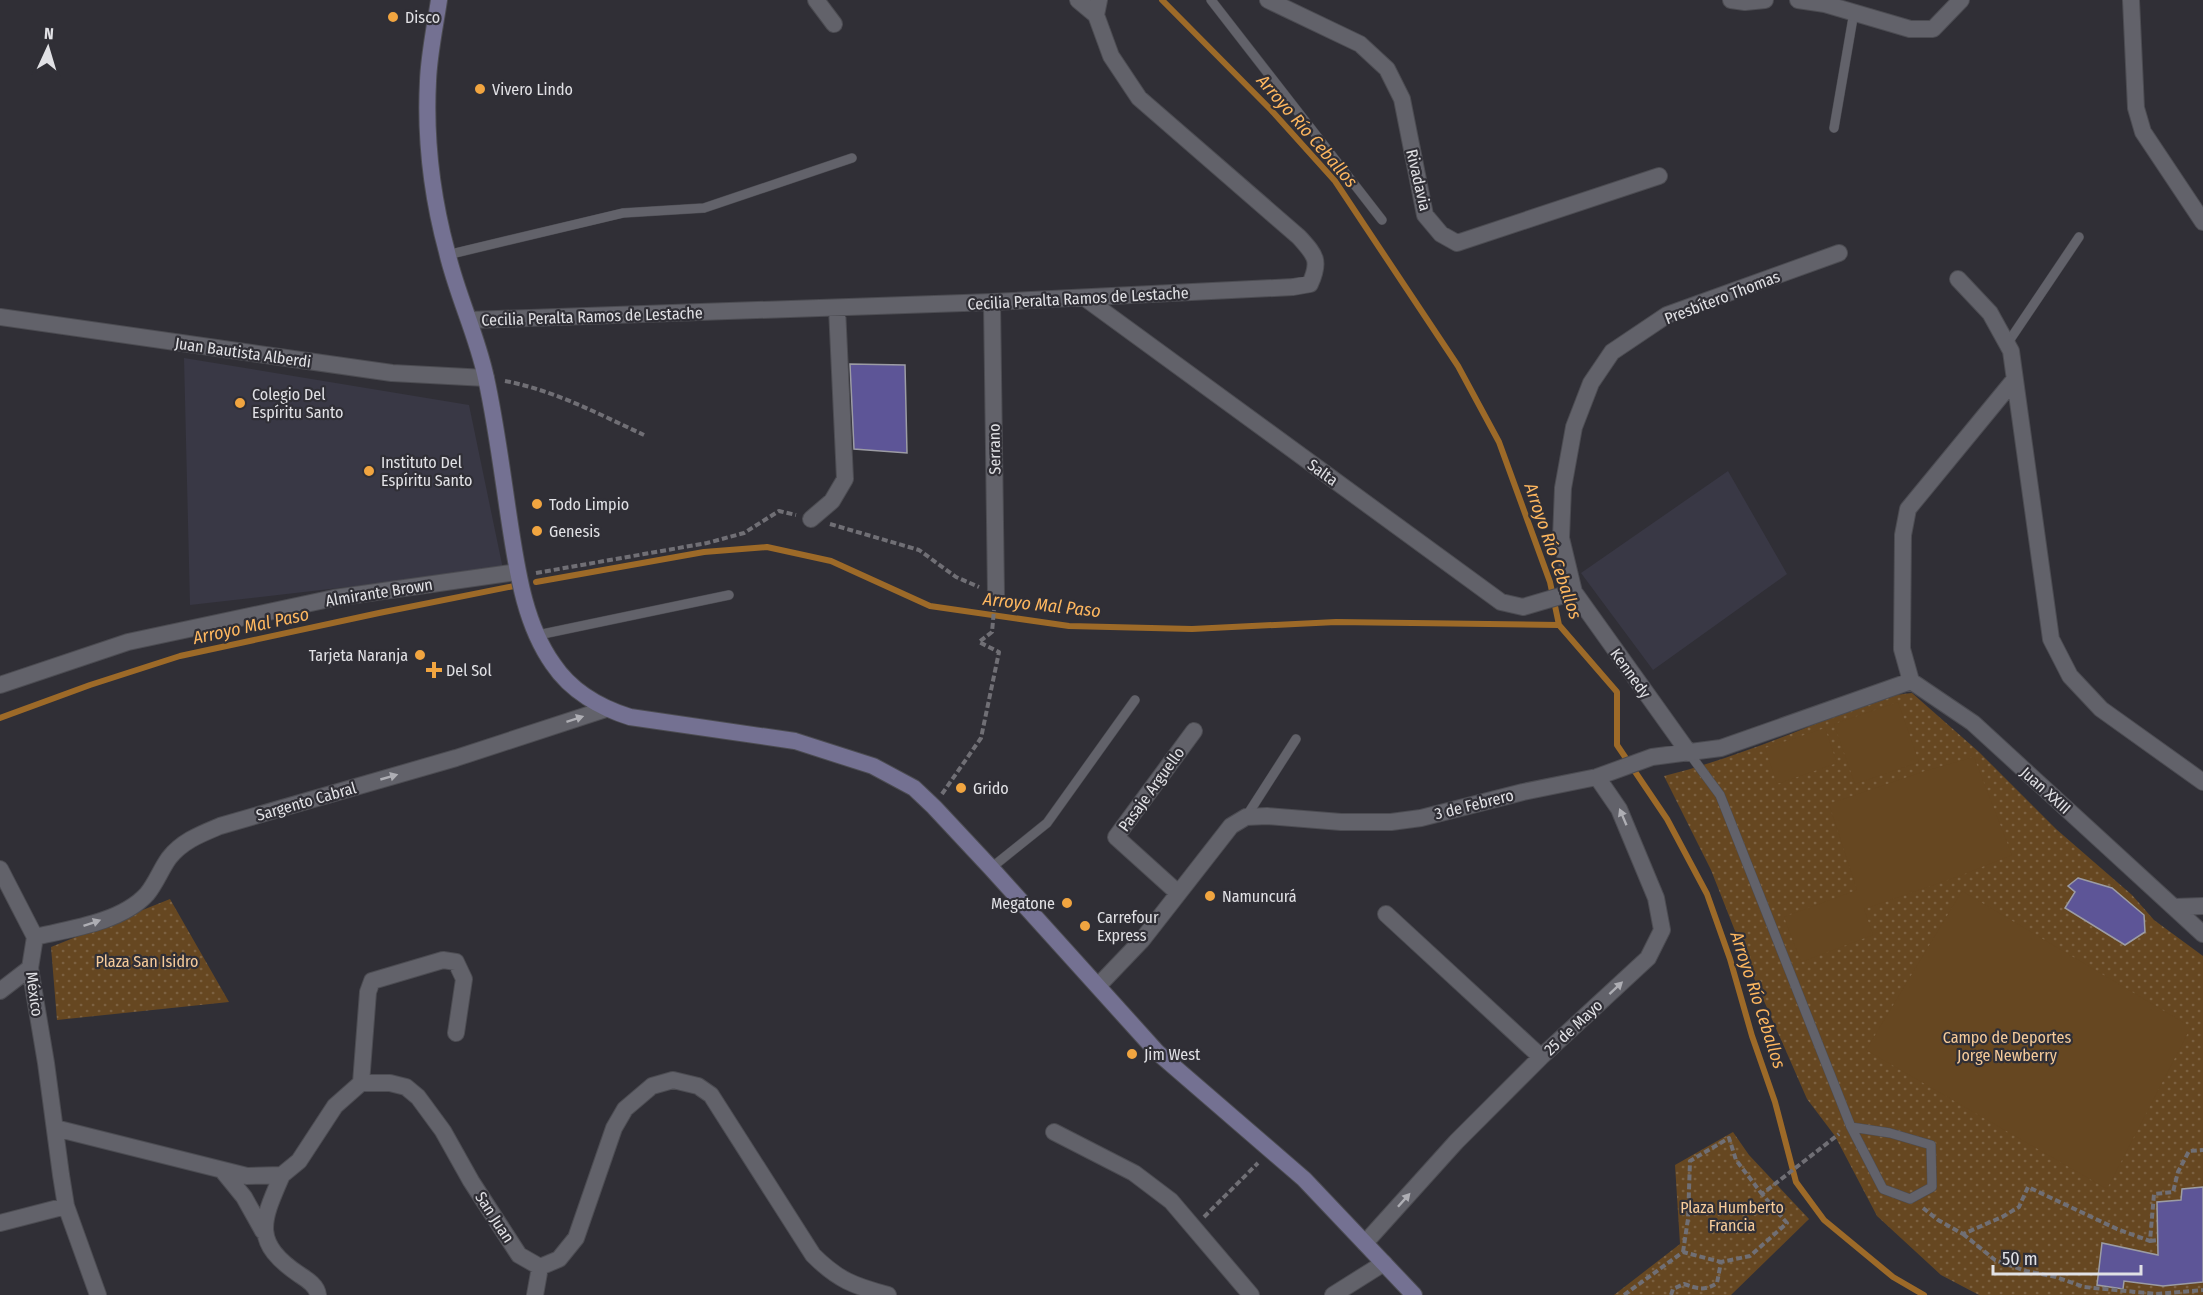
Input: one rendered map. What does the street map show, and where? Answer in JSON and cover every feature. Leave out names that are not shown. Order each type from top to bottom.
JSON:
[{"type":"main road","points":[[439,0],[428,80],[428,139],[433,196],[447,255],[470,320],[486,378],[517,572],[533,626],[553,664],[571,684],[606,709],[630,717],[795,741],[873,766],[914,788],[991,868],[1157,1052],[1304,1179],[1414,1295]]},
{"type":"street","points":[[816,0],[834,24]]},
{"type":"street","points":[[1078,0],[1098,8]]},
{"type":"street","name":"Rivadavia","points":[[1268,0],[1360,44],[1387,69],[1402,99],[1425,215],[1441,234],[1457,243],[1659,176]]},
{"type":"street","points":[[1731,0],[1745,2],[1765,0]]},
{"type":"street","points":[[1798,0],[1854,12],[1910,29],[1932,29],[1961,0]]},
{"type":"street","points":[[2131,0],[2136,108],[2143,132],[2203,222]]},
{"type":"street","name":"Cecilia Peralta Ramos de Lestache","points":[[470,320],[992,302],[1293,287],[1310,284],[1316,270],[1314,254],[1299,237],[1139,98],[1111,56],[1098,8]]},
{"type":"street","name":"Presbítero Thomas","points":[[1574,592],[1561,538],[1563,488],[1574,427],[1592,383],[1612,352],[1667,315],[1839,253]]},
{"type":"street","points":[[1958,279],[1990,313],[2010,351],[2051,639],[2070,676],[2101,709],[2203,782]]},
{"type":"street","name":"Salta","points":[[1085,298],[1501,602],[1523,607],[1574,592]]},
{"type":"street","name":"Serrano","points":[[992,302],[995,598]]},
{"type":"street","points":[[811,519],[832,501],[845,479],[837,308]]},
{"type":"street","name":"Juan Bautista Alberdi","points":[[0,317],[392,373],[486,378]]},
{"type":"street","points":[[1911,681],[1902,650],[1903,535],[1908,508],[2014,380]]},
{"type":"street","name":"Almirante Brown","points":[[0,686],[140,640],[334,598],[517,572]]},
{"type":"street","name":"Kennedy","points":[[1574,592],[1689,753]]},
{"type":"street","name":"3 de Febrero","points":[[1246,818],[1267,816],[1341,822],[1391,822],[1420,818],[1604,774],[1652,757],[1721,748],[1911,681]]},
{"type":"street","name":"Juan XXIII","points":[[1911,681],[1973,723],[2203,934]]},
{"type":"street","name":"Sargento Cabral","points":[[35,937],[79,927],[122,913],[146,894],[170,856],[190,839],[220,826],[456,758],[606,709]]},
{"type":"street","name":"Pasaje Arguello","points":[[1178,893],[1116,837],[1194,731]]},
{"type":"street","name":"25 de Mayo","points":[[1365,1243],[1456,1142],[1541,1057],[1648,958],[1662,930],[1656,898],[1604,774]]},
{"type":"street","points":[[1098,986],[1142,940],[1231,826],[1246,818]]},
{"type":"street","points":[[0,869],[35,937]]},
{"type":"street","points":[[2174,907],[2203,906]]},
{"type":"street","points":[[1386,914],[1541,1057]]},
{"type":"street","name":"México","points":[[35,937],[30,968],[66,1206],[98,1295]]},
{"type":"street","points":[[263,1230],[266,1214],[282,1175],[299,1161],[335,1106],[361,1083],[368,992],[372,981],[443,960],[456,962],[464,979],[456,1033]]},
{"type":"street","points":[[0,991],[30,968]]},
{"type":"street","points":[[535,1295],[540,1267],[559,1259],[576,1238],[614,1128],[625,1109],[652,1086],[673,1080],[698,1086],[711,1095],[813,1255],[829,1272],[852,1285],[888,1295]]},
{"type":"street","name":"San Juan","points":[[361,1083],[390,1083],[406,1087],[418,1097],[443,1131],[471,1181],[519,1255],[540,1267]]},
{"type":"street","points":[[55,1128],[247,1176],[282,1175]]},
{"type":"street","points":[[1054,1132],[1134,1173],[1171,1201],[1251,1295]]},
{"type":"street","points":[[222,1170],[244,1197],[268,1242],[285,1265],[318,1289],[318,1295]]},
{"type":"street","points":[[0,1223],[66,1206]]},
{"type":"street","points":[[1333,1295],[1384,1263]]},
{"type":"lane","points":[[1211,0],[1382,220]]},
{"type":"lane","points":[[1834,128],[1854,12]]},
{"type":"lane","points":[[447,255],[623,213],[704,208],[852,158]]},
{"type":"lane","points":[[2007,344],[2079,237]]},
{"type":"lane","points":[[538,635],[729,594]]},
{"type":"lane","points":[[991,868],[1047,823],[1135,700]]},
{"type":"lane","points":[[1246,818],[1296,739]]},
{"type":"lane","points":[[1689,753],[1720,795],[1851,1127],[1883,1189],[1910,1199],[1932,1187],[1931,1145],[1890,1133],[1851,1127]]},
{"type":"path","points":[[486,378],[526,385],[592,411],[644,435]]},
{"type":"path","points":[[517,572],[540,573],[707,543],[744,533],[779,511],[920,550],[956,577],[995,598],[992,632],[979,642],[999,652],[981,738],[934,807]]},
{"type":"path","points":[[1762,1194],[1835,1136]]},
{"type":"path","points":[[1624,1295],[1683,1252],[1688,1219],[1690,1161],[1729,1138],[1736,1160],[1786,1223],[1750,1256],[1721,1262],[1683,1252]]},
{"type":"path","points":[[1193,1228],[1271,1150]]},
{"type":"path","points":[[2150,1241],[2154,1194],[2173,1192],[2178,1172],[2189,1151],[2203,1150]]},
{"type":"path","points":[[1964,1234],[2019,1207],[2028,1187],[2117,1229],[2150,1241],[2158,1240]]},
{"type":"path","points":[[1910,1199],[1938,1220],[1964,1234],[1995,1260],[2026,1271],[2056,1277],[2084,1287],[2157,1294],[2203,1290]]},
{"type":"path","points":[[1671,1295],[1673,1289],[1684,1284],[1701,1290],[1711,1287],[1717,1283],[1721,1262]]},
{"type":"shaded area","points":[[184,358],[469,405],[503,569],[190,605]]},
{"type":"shaded area","points":[[1728,471],[1787,574],[1653,670],[1581,573]]},
{"type":"green space","name":"Campo de Deportes Jorge Newberry","points":[[1912,693],[1979,752],[2056,829],[2132,895],[2154,920],[2203,956],[2203,1295],[1979,1295],[1941,1275],[1877,1216],[1835,1136],[1807,1099],[1750,969],[1711,870],[1664,776],[1751,749],[1870,702]]},
{"type":"green space","points":[[1898,702],[1919,762],[1855,784],[1834,724]]},
{"type":"green space","points":[[1825,728],[1837,763],[1777,784],[1765,748]]},
{"type":"green space","points":[[1974,757],[2012,855],[1864,909],[1873,935],[1801,962],[1784,917],[1857,890],[1829,804]]},
{"type":"green space","points":[[1962,891],[2191,1027],[2107,1189],[1866,1050]]},
{"type":"green space","name":"Plaza San Isidro","points":[[170,899],[229,1002],[57,1020],[51,947]]},
{"type":"green space","name":"Plaza Humberto Francia","points":[[1733,1132],[1749,1155],[1809,1219],[1731,1295],[1614,1295],[1680,1244],[1675,1165]]},
{"type":"building","points":[[850,364],[905,365],[907,453],[854,449]]},
{"type":"building","points":[[2078,878],[2112,888],[2144,915],[2145,932],[2125,945],[2065,908],[2075,892],[2068,886]]},
{"type":"building","points":[[2203,1187],[2203,1282],[2163,1286],[2124,1281],[2123,1289],[2097,1285],[2102,1243],[2158,1255],[2157,1202],[2181,1200],[2182,1189]]},
{"type":"waterway","name":"Arroyo Río Ceballos","points":[[1162,0],[1271,110],[1335,181],[1458,366],[1499,442],[1550,582],[1559,625],[1617,692],[1617,745],[1667,819],[1707,894],[1775,1102],[1796,1182],[1824,1220],[1893,1277],[1924,1295]]},
{"type":"waterway","name":"Arroyo Mal Paso","points":[[536,582],[704,552],[767,547],[831,561],[930,606],[1069,626],[1192,629],[1336,622],[1559,625]]},
{"type":"waterway","name":"Arroyo Mal Paso","points":[[0,718],[90,685],[180,656],[514,586]]},
{"type":"place","name":"Disco","points":[[393,17]]},
{"type":"place","name":"Vivero Lindo","points":[[480,89]]},
{"type":"place","name":"Colegio Del Espíritu Santo","points":[[240,403]]},
{"type":"place","name":"Instituto Del Espíritu Santo","points":[[369,471]]},
{"type":"place","name":"Todo Limpio","points":[[537,504]]},
{"type":"place","name":"Genesis","points":[[537,531]]},
{"type":"place","name":"Tarjeta Naranja","points":[[420,655]]},
{"type":"place","name":"Del Sol","points":[[434,670]]},
{"type":"place","name":"Grido","points":[[961,788]]},
{"type":"place","name":"Namuncurá","points":[[1210,896]]},
{"type":"place","name":"Megatone","points":[[1067,903]]},
{"type":"place","name":"Carrefour Express","points":[[1085,926]]},
{"type":"place","name":"Jim West","points":[[1132,1054]]}]
